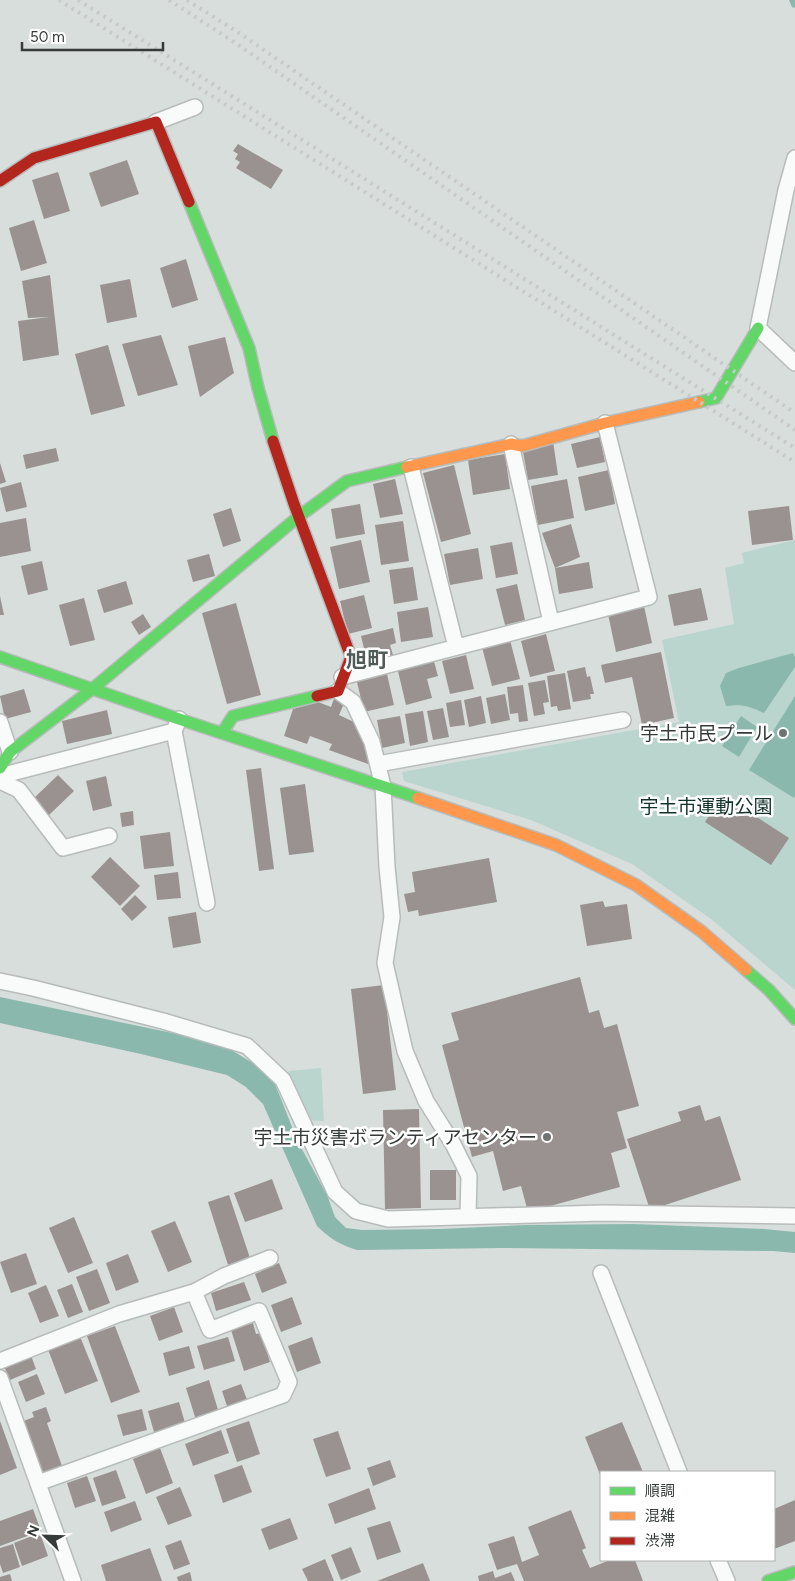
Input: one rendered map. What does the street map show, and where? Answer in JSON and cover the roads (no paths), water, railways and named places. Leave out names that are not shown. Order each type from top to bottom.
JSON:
[{"type":"street","points":[[0,181],[34,158],[156,122],[194,107]]},
{"type":"street","points":[[156,122],[249,348],[257,385],[298,517],[351,657],[340,684]]},
{"type":"street","points":[[0,768],[10,752],[91,690],[298,517],[347,481],[511,444],[522,446],[605,423],[716,398],[758,328],[786,190],[795,158]]},
{"type":"street","points":[[758,328],[795,363]]},
{"type":"street","points":[[222,734],[234,716],[456,647],[648,596],[605,423]]},
{"type":"street","points":[[511,444],[551,622]]},
{"type":"street","points":[[411,467],[456,647]]},
{"type":"street","points":[[0,657],[91,690],[176,725],[222,734],[556,845],[636,886],[700,932],[769,990],[795,1019]]},
{"type":"street","points":[[340,684],[353,702],[372,742],[383,786],[392,917],[385,963],[406,1051],[426,1101],[453,1144],[469,1176],[468,1216]]},
{"type":"street","points":[[378,764],[623,720]]},
{"type":"street","points":[[0,722],[10,752]]},
{"type":"street","points":[[0,776],[176,725]]},
{"type":"street","points":[[176,725],[207,903]]},
{"type":"street","points":[[0,781],[19,790],[63,848],[109,836]]},
{"type":"street","points":[[0,981],[144,1017],[247,1046],[283,1080],[335,1192],[356,1211],[388,1219],[602,1213],[795,1216]]},
{"type":"street","points":[[0,1361],[119,1314],[194,1292],[224,1276],[270,1258]]},
{"type":"street","points":[[601,1273],[679,1471]]},
{"type":"street","points":[[38,1483],[283,1395],[289,1382],[259,1311],[210,1330],[194,1292]]},
{"type":"street","points":[[0,1378],[72,1581]]},
{"type":"street","points":[[718,1561],[727,1581]]},
{"type":"street","points":[[768,1581],[795,1572]]},
{"type":"waterway","points":[[792,0],[794,5]]},
{"type":"railway","points":[[59,0],[795,462]]},
{"type":"railway","points":[[78,0],[795,448]]},
{"type":"railway","points":[[169,0],[234,42],[795,430]]},
{"type":"railway","points":[[187,0],[239,33],[795,413]]},
{"type":"place","name":"宇土市民プール","points":[[783,733]]},
{"type":"place","name":"宇土市災害ボランティアセンター","points":[[547,1137]]},
{"type":"district","name":"旭町","points":[[367,659]]},
{"type":"park label","name":"宇土市運動公園","points":[[706,806]]}]
